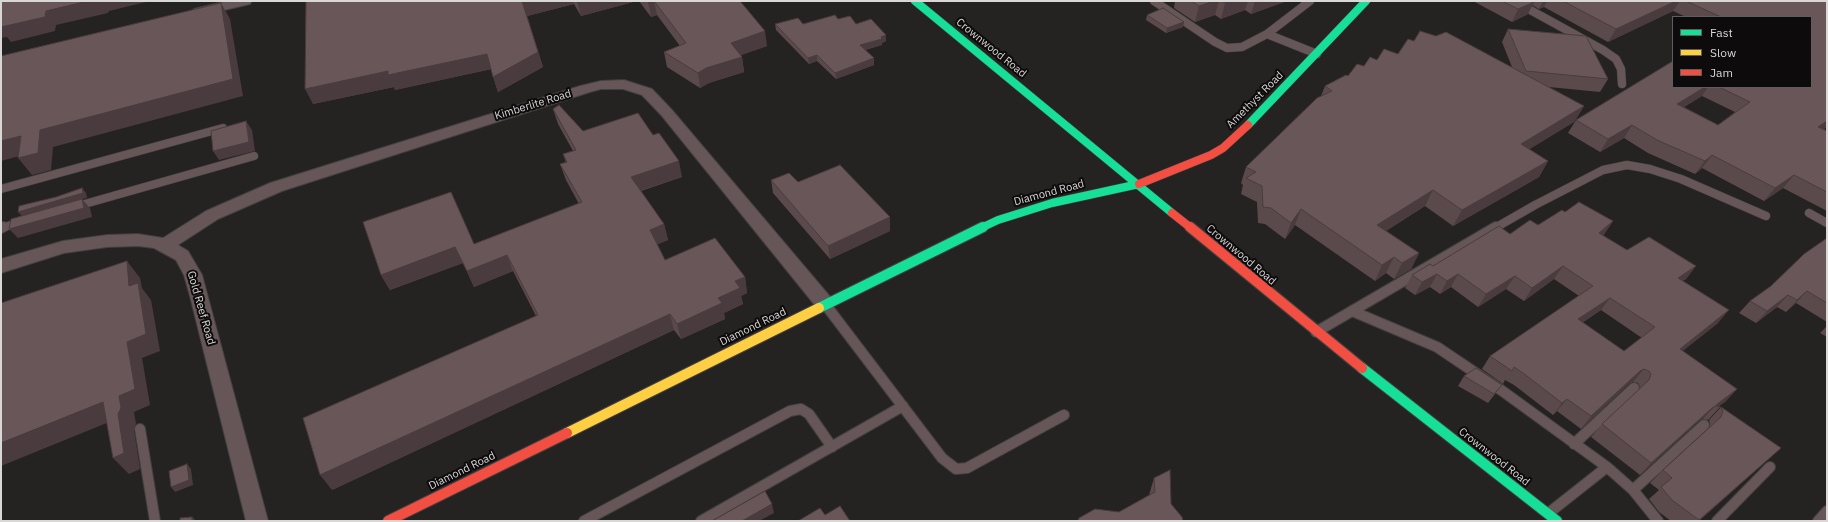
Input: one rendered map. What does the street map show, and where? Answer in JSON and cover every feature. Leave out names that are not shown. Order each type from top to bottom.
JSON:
[{"type":"street","points":[[185,15],[245,1]]},
{"type":"street","name":"Crownwood Road","points":[[915,1],[1316,332],[1557,521]]},
{"type":"street","name":"Amethyst Road","points":[[1138,184],[1199,162],[1223,148],[1239,134],[1317,54],[1366,1]]},
{"type":"street","name":"Kimberlite Road","points":[[165,245],[212,215],[276,187],[584,89],[614,84],[624,84],[647,92],[667,113],[825,304]]},
{"type":"street","name":"Diamond Road","points":[[388,521],[825,304],[998,220],[1052,203],[1138,184]]},
{"type":"street","name":"Gold Reef Road","points":[[1,266],[47,251],[92,242],[138,240],[165,245],[182,256],[193,275],[257,521]]},
{"type":"lane","points":[[1154,1],[1215,42],[1227,48],[1242,47],[1267,34],[1310,1]]},
{"type":"lane","points":[[1514,1],[1603,50],[1616,59],[1621,69],[1622,84]]},
{"type":"lane","points":[[1267,34],[1317,54]]},
{"type":"lane","points":[[1,189],[228,126]]},
{"type":"lane","points":[[62,211],[254,156]]},
{"type":"lane","points":[[1316,332],[1535,205],[1603,170],[1627,165],[1650,169],[1681,179],[1766,216]]},
{"type":"lane","points":[[1809,213],[1827,223]]},
{"type":"lane","points":[[1,228],[32,220]]},
{"type":"lane","points":[[825,304],[942,458],[956,469],[967,468],[1064,415]]},
{"type":"lane","points":[[1352,311],[1437,347],[1500,390],[1607,467],[1633,490],[1658,521]]},
{"type":"lane","points":[[1574,444],[1634,388]]},
{"type":"lane","points":[[701,521],[903,406]]},
{"type":"lane","points":[[584,521],[790,411],[801,409],[808,414],[832,447]]},
{"type":"lane","points":[[1633,490],[1704,425]]},
{"type":"lane","points":[[140,430],[155,521]]},
{"type":"lane","points":[[1548,514],[1607,467]]},
{"type":"lane","points":[[1717,521],[1770,467]]},
{"type":"lane","points":[[1818,521],[1827,511]]},
{"type":"building","points":[[1,1],[88,1],[46,11],[45,17],[1,27]]},
{"type":"building","points":[[306,1],[522,1],[538,52],[493,77],[487,54],[388,75],[388,71],[305,89]]},
{"type":"building","points":[[654,1],[740,1],[765,31],[731,43],[742,57],[706,68],[698,73],[664,52],[686,43]]},
{"type":"building","points":[[1191,1],[1214,1],[1199,6]]},
{"type":"building","points":[[1502,1],[1532,1],[1534,2],[1518,9]]},
{"type":"building","points":[[1563,1],[1676,1],[1616,29]]},
{"type":"building","points":[[1686,1],[1827,1],[1827,121],[1818,127],[1827,131],[1827,192],[1794,175],[1775,188],[1712,155],[1705,161],[1657,140],[1632,125],[1608,139],[1576,120],[1672,62],[1672,88],[1703,88],[1677,104],[1718,125],[1750,102],[1721,88],[1812,88],[1812,16],[1719,16]]},
{"type":"building","points":[[221,3],[233,79],[40,130],[38,153],[18,158],[21,136],[1,141],[1,56]]},
{"type":"building","points":[[1163,8],[1184,22],[1167,28],[1147,15]]},
{"type":"building","points":[[835,15],[838,19],[850,16],[856,24],[871,19],[886,35],[881,37],[882,39],[860,45],[874,58],[835,73],[817,55],[808,58],[775,24],[798,18],[803,24]]},
{"type":"building","points":[[1508,29],[1586,36],[1608,79],[1526,71]]},
{"type":"building","points":[[1420,31],[1436,36],[1446,32],[1584,106],[1521,144],[1548,161],[1462,210],[1433,190],[1377,225],[1419,253],[1402,263],[1394,257],[1382,265],[1301,209],[1291,223],[1271,208],[1263,207],[1262,186],[1246,178],[1256,172],[1246,167],[1317,98],[1332,91],[1325,86],[1346,75],[1348,76],[1357,64],[1364,66],[1370,57],[1377,60],[1384,49],[1398,54],[1408,39],[1414,41]]},
{"type":"building","points":[[559,105],[583,131],[638,113],[653,135],[659,133],[679,161],[631,177],[664,224],[650,230],[665,260],[715,238],[745,277],[735,281],[740,288],[718,298],[722,303],[677,324],[670,314],[320,475],[303,418],[538,315],[507,255],[467,271],[455,247],[381,275],[363,222],[451,192],[474,244],[582,202],[560,164],[567,162],[563,154],[576,150],[553,109]]},
{"type":"building","points":[[246,121],[249,142],[213,151],[211,131]]},
{"type":"building","points":[[840,165],[890,217],[828,246],[771,180],[789,173],[798,182]]},
{"type":"building","points":[[82,188],[83,193],[18,212],[19,206],[56,197]]},
{"type":"building","points":[[82,199],[84,208],[9,229],[11,219]]},
{"type":"building","points":[[1579,202],[1613,221],[1599,233],[1627,250],[1649,237],[1696,266],[1678,278],[1729,310],[1680,349],[1737,389],[1716,405],[1720,407],[1715,406],[1712,408],[1651,463],[1602,424],[1649,380],[1651,374],[1649,371],[1644,369],[1640,371],[1591,416],[1567,399],[1562,403],[1514,367],[1512,371],[1490,356],[1593,286],[1563,266],[1532,288],[1515,276],[1486,294],[1458,274],[1447,281],[1437,274],[1422,282],[1412,275],[1430,264],[1433,266],[1499,226],[1510,234],[1530,220],[1538,225],[1562,210],[1565,212]],"holes":[[[1610,298],[1655,327],[1624,351],[1578,319]]]},
{"type":"building","points":[[1827,238],[1827,303],[1807,291],[1797,300],[1788,295],[1767,311],[1750,301],[1771,286],[1804,254]]},
{"type":"building","points":[[127,261],[129,286],[138,283],[146,334],[127,342],[135,389],[119,396],[121,408],[118,414],[124,453],[113,458],[103,402],[1,443],[1,303]]},
{"type":"building","points":[[1476,368],[1502,385],[1494,394],[1464,376]]},
{"type":"building","points":[[1721,407],[1781,448],[1699,520],[1672,500],[1661,487],[1672,478],[1663,470],[1721,417],[1723,411]]},
{"type":"building","points":[[187,464],[189,480],[171,487],[169,471]]},
{"type":"building","points":[[1170,470],[1171,504],[1182,517],[1183,521],[1078,521],[1079,518],[1095,509],[1119,512],[1155,492],[1154,478]]},
{"type":"building","points":[[765,491],[772,504],[742,521],[712,521]]},
{"type":"building","points":[[840,506],[850,521],[798,521],[820,508],[825,515]]},
{"type":"building","points":[[192,517],[192,521],[180,521],[180,518]]},
{"type":"traffic: fast","points":[[915,1],[1172,213]]},
{"type":"traffic: fast","points":[[1248,125],[1366,1]]},
{"type":"traffic: fast","points":[[819,308],[998,220],[1052,203],[1139,184]]},
{"type":"traffic: fast","points":[[1362,368],[1557,521]]},
{"type":"traffic: slow","points":[[567,433],[819,308]]},
{"type":"traffic: jam","points":[[1139,184],[1211,155],[1223,148],[1248,125]]},
{"type":"traffic: jam","points":[[1172,213],[1362,368]]},
{"type":"traffic: jam","points":[[388,521],[567,433]]}]
